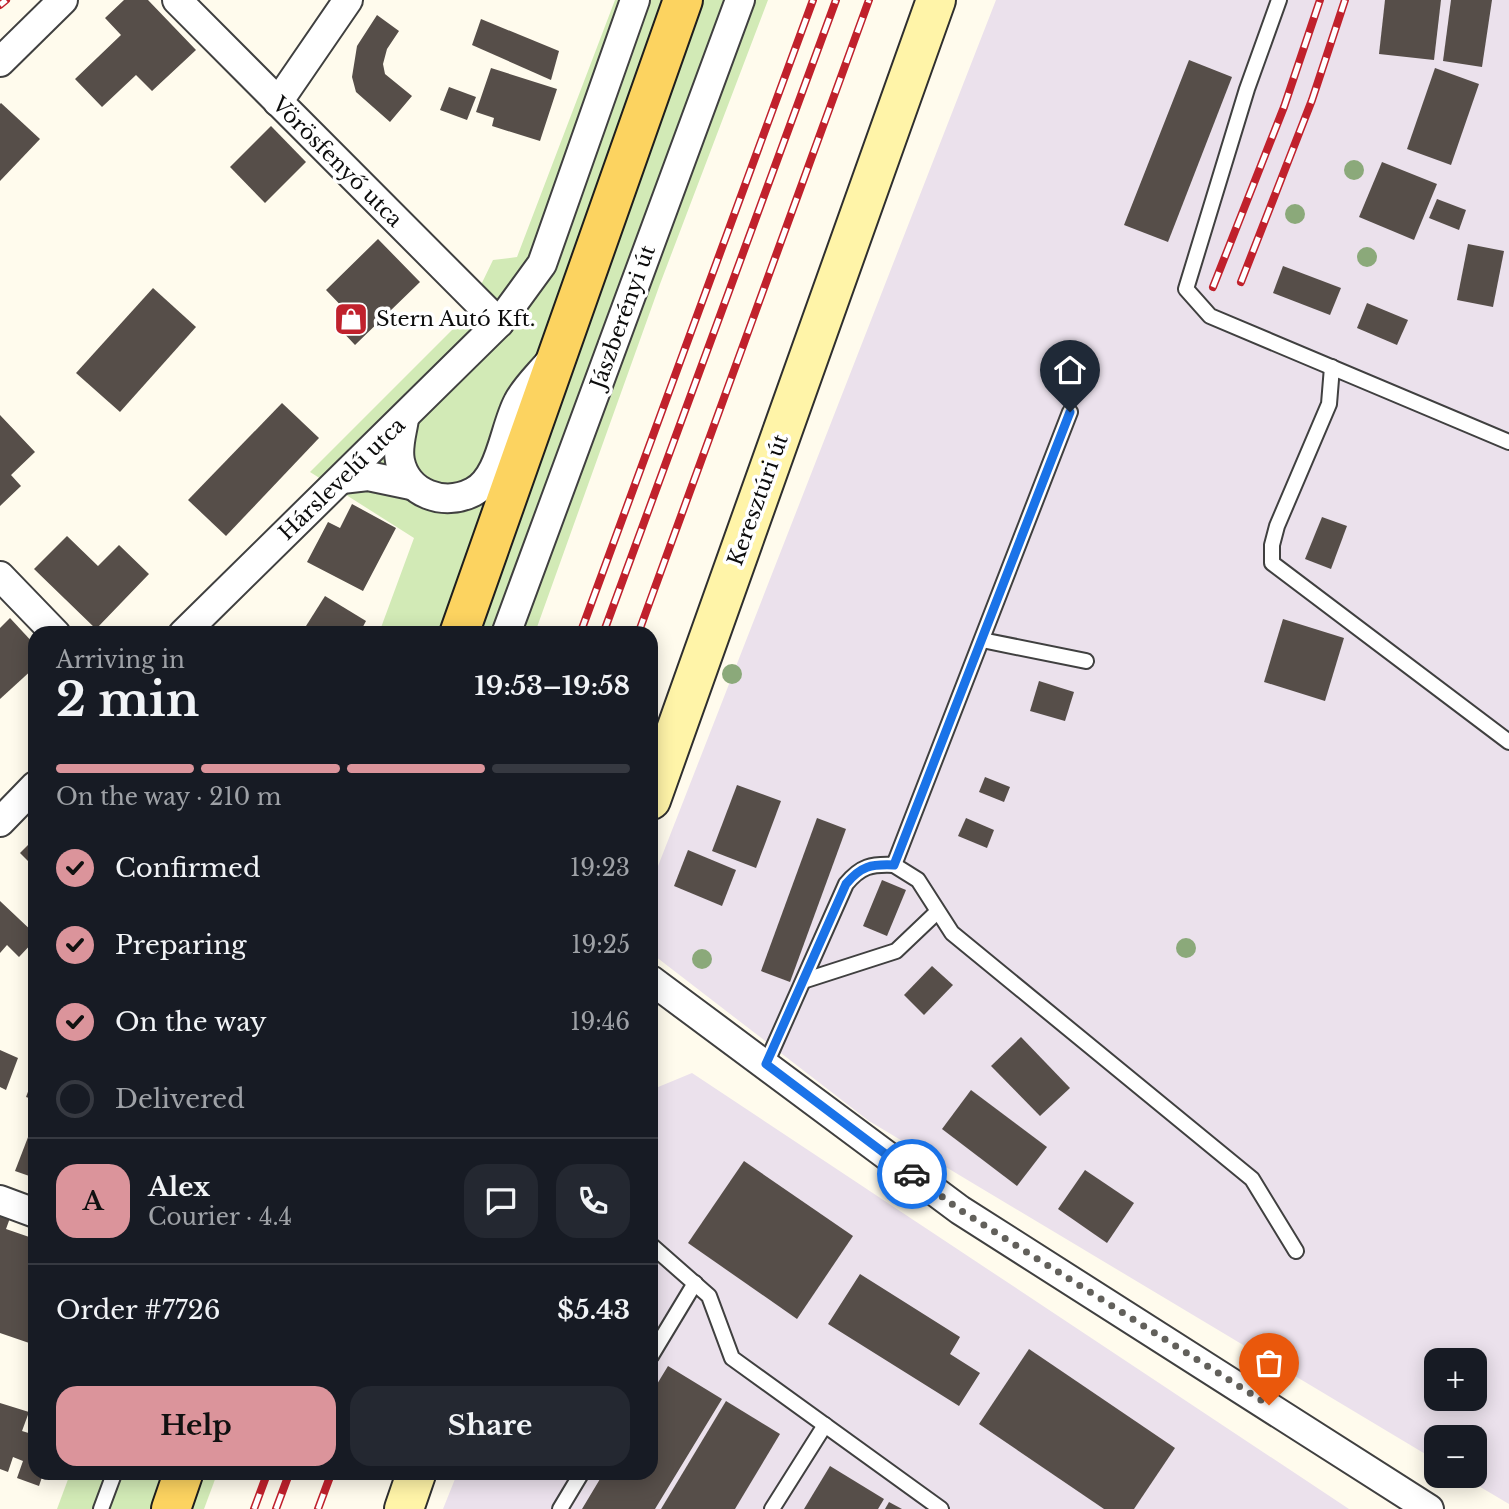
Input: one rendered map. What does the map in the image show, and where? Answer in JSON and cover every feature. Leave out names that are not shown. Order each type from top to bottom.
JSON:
[{"type":"main road","points":[[453,626],[559,351],[683,0]]},
{"type":"main road","name":"Keresztúri út","points":[[658,780],[936,0]]},
{"type":"main road","name":"Keresztúri út","points":[[866,199],[926,85],[957,0]]},
{"type":"main road","points":[[171,1509],[181,1480]]},
{"type":"main road","points":[[404,1509],[414,1480]]},
{"type":"street","points":[[0,62],[62,0]]},
{"type":"street","name":"Vörösfenyő utca","points":[[177,0],[499,323]]},
{"type":"street","points":[[278,102],[348,0]]},
{"type":"street","points":[[499,323],[542,264],[635,0]]},
{"type":"street","name":"Jászberényi út","points":[[509,626],[740,1]]},
{"type":"street","name":"Hárslevelű utca","points":[[191,626],[499,323]]},
{"type":"street","points":[[342,479],[368,476],[411,485],[421,492],[448,498],[473,492],[482,486],[490,475],[518,400],[559,351]]},
{"type":"street","points":[[404,419],[399,448],[404,473],[411,485]]},
{"type":"street","points":[[0,576],[48,626]]},
{"type":"street","points":[[0,822],[28,793]]},
{"type":"street","points":[[658,985],[960,1210],[1429,1509]]},
{"type":"street","points":[[0,1200],[28,1210]]},
{"type":"lane","points":[[1279,0],[1247,89],[1186,289],[1210,316],[1509,442]]},
{"type":"lane","points":[[1332,367],[1329,404],[1278,526],[1272,545],[1272,563],[1509,742]]},
{"type":"lane","points":[[894,865],[1070,412]]},
{"type":"lane","points":[[982,640],[1086,661]]},
{"type":"lane","points":[[766,1064],[806,980],[846,884],[858,869],[873,864],[894,865],[918,880],[952,933],[1252,1179],[1296,1251]]},
{"type":"lane","points":[[806,980],[896,951],[937,912]]},
{"type":"lane","points":[[658,1251],[709,1296],[732,1358],[941,1509]]},
{"type":"lane","points":[[658,1344],[695,1283]]},
{"type":"lane","points":[[772,1509],[825,1425]]},
{"type":"lane","points":[[101,1509],[112,1480]]},
{"type":"lane","points":[[560,1509],[577,1480]]},
{"type":"shaded area","points":[[996,0],[1509,0],[1509,1504],[1482,1488],[1487,1488],[1487,1425],[1424,1425],[1424,1453],[869,1121],[658,958],[658,866]]},
{"type":"shaded area","points":[[692,1073],[1349,1509],[443,1509],[455,1480],[658,1480],[658,1087]]},
{"type":"green space","points":[[615,0],[768,0],[660,284],[537,626],[382,626],[414,538],[310,472],[466,316],[493,260],[517,257]]},
{"type":"green space","points":[[68,1480],[215,1480],[204,1509],[57,1509]]},
{"type":"building","points":[[124,0],[148,0],[196,50],[152,91],[136,75],[102,107],[75,79],[121,35],[105,18]]},
{"type":"building","points":[[1385,0],[1441,0],[1434,60],[1379,54]]},
{"type":"building","points":[[1451,0],[1492,0],[1482,67],[1443,61]]},
{"type":"building","points":[[377,15],[399,31],[387,49],[383,64],[385,74],[412,96],[390,122],[356,92],[352,77],[357,46]]},
{"type":"building","points":[[481,19],[559,51],[551,80],[472,45]]},
{"type":"building","points":[[1189,60],[1232,77],[1168,242],[1124,225]]},
{"type":"building","points":[[491,68],[557,89],[540,141],[492,126],[494,118],[476,112]]},
{"type":"building","points":[[1435,68],[1479,84],[1451,165],[1407,149]]},
{"type":"building","points":[[449,87],[476,97],[467,120],[440,110]]},
{"type":"building","points":[[0,104],[40,139],[0,181]]},
{"type":"building","points":[[271,126],[306,162],[265,203],[230,167]]},
{"type":"building","points":[[1382,162],[1437,184],[1414,240],[1359,217]]},
{"type":"building","points":[[1437,199],[1466,210],[1459,230],[1429,218]]},
{"type":"building","points":[[378,239],[420,282],[355,345],[339,328],[351,316],[326,290]]},
{"type":"building","points":[[1468,244],[1504,251],[1493,307],[1457,300]]},
{"type":"building","points":[[1283,266],[1341,288],[1330,315],[1273,293]]},
{"type":"building","points":[[153,288],[196,327],[120,412],[76,373]]},
{"type":"building","points":[[1367,303],[1408,320],[1397,345],[1357,328]]},
{"type":"building","points":[[282,403],[319,438],[226,536],[188,500]]},
{"type":"building","points":[[0,415],[35,452],[11,475],[21,486],[0,506]]},
{"type":"building","points":[[352,504],[396,528],[363,591],[307,562],[328,522],[340,528]]},
{"type":"building","points":[[1322,517],[1347,526],[1331,569],[1305,559]]},
{"type":"building","points":[[67,536],[98,566],[119,545],[149,574],[99,626],[93,626],[34,569]]},
{"type":"building","points":[[325,596],[366,621],[363,626],[306,626]]},
{"type":"building","points":[[10,618],[28,637],[28,673],[0,699],[0,628]]},
{"type":"building","points":[[1283,619],[1344,638],[1325,701],[1264,682]]},
{"type":"building","points":[[1039,681],[1074,692],[1065,721],[1030,711]]},
{"type":"building","points":[[985,777],[1010,787],[1004,802],[979,792]]},
{"type":"building","points":[[737,785],[781,801],[756,868],[712,851]]},
{"type":"building","points":[[817,818],[846,829],[790,982],[761,971]]},
{"type":"building","points":[[966,818],[994,830],[987,848],[958,836]]},
{"type":"building","points":[[28,845],[28,861],[20,853]]},
{"type":"building","points":[[688,850],[736,870],[722,906],[674,886]]},
{"type":"building","points":[[882,880],[906,890],[887,936],[863,926]]},
{"type":"building","points":[[0,901],[28,927],[28,947],[19,957],[7,945],[0,953]]},
{"type":"building","points":[[932,966],[953,985],[924,1015],[904,995]]},
{"type":"building","points":[[1021,1037],[1070,1088],[1040,1116],[991,1066]]},
{"type":"building","points":[[0,1050],[18,1058],[6,1090],[0,1087]]},
{"type":"building","points":[[971,1090],[1047,1147],[1017,1186],[942,1129]]},
{"type":"building","points":[[28,1137],[28,1176],[15,1171]]},
{"type":"building","points":[[744,1161],[853,1236],[797,1319],[688,1243]]},
{"type":"building","points":[[1085,1170],[1134,1203],[1107,1243],[1058,1209]]},
{"type":"building","points":[[0,1215],[10,1218],[6,1229],[28,1237],[28,1343],[0,1333]]},
{"type":"building","points":[[860,1274],[960,1337],[950,1354],[980,1373],[959,1406],[828,1324]]},
{"type":"building","points":[[1029,1349],[1175,1448],[1134,1509],[1104,1509],[979,1424]]},
{"type":"building","points":[[668,1366],[722,1399],[655,1509],[582,1509],[599,1480],[658,1480],[658,1382]]},
{"type":"building","points":[[726,1401],[780,1434],[735,1509],[661,1509]]},
{"type":"building","points":[[0,1403],[28,1412],[22,1431],[28,1433],[28,1480],[41,1480],[39,1486],[17,1478],[23,1461],[13,1457],[8,1472],[0,1469]]},
{"type":"building","points":[[830,1466],[884,1499],[878,1509],[804,1509]]},
{"type":"building","points":[[889,1502],[902,1509],[885,1509]]},
{"type":"railway","points":[[0,5],[6,0]]},
{"type":"railway","points":[[583,626],[813,0]]},
{"type":"railway","points":[[606,626],[836,0]]},
{"type":"railway","points":[[641,626],[869,0]]},
{"type":"railway","points":[[1213,287],[1284,107],[1320,0]]},
{"type":"railway","points":[[1241,282],[1312,100],[1345,0]]},
{"type":"railway","points":[[254,1509],[265,1480]]},
{"type":"railway","points":[[276,1509],[287,1480]]},
{"type":"railway","points":[[318,1509],[329,1480]]},
{"type":"way so far","points":[[912,1174],[960,1210],[1269,1405]]},
{"type":"place","name":"Stern Autó Kft.","points":[[351,319]]},
{"type":"route","points":[[912,1174],[766,1064],[806,980],[846,884],[858,869],[873,864],[894,865],[1070,412]]}]
